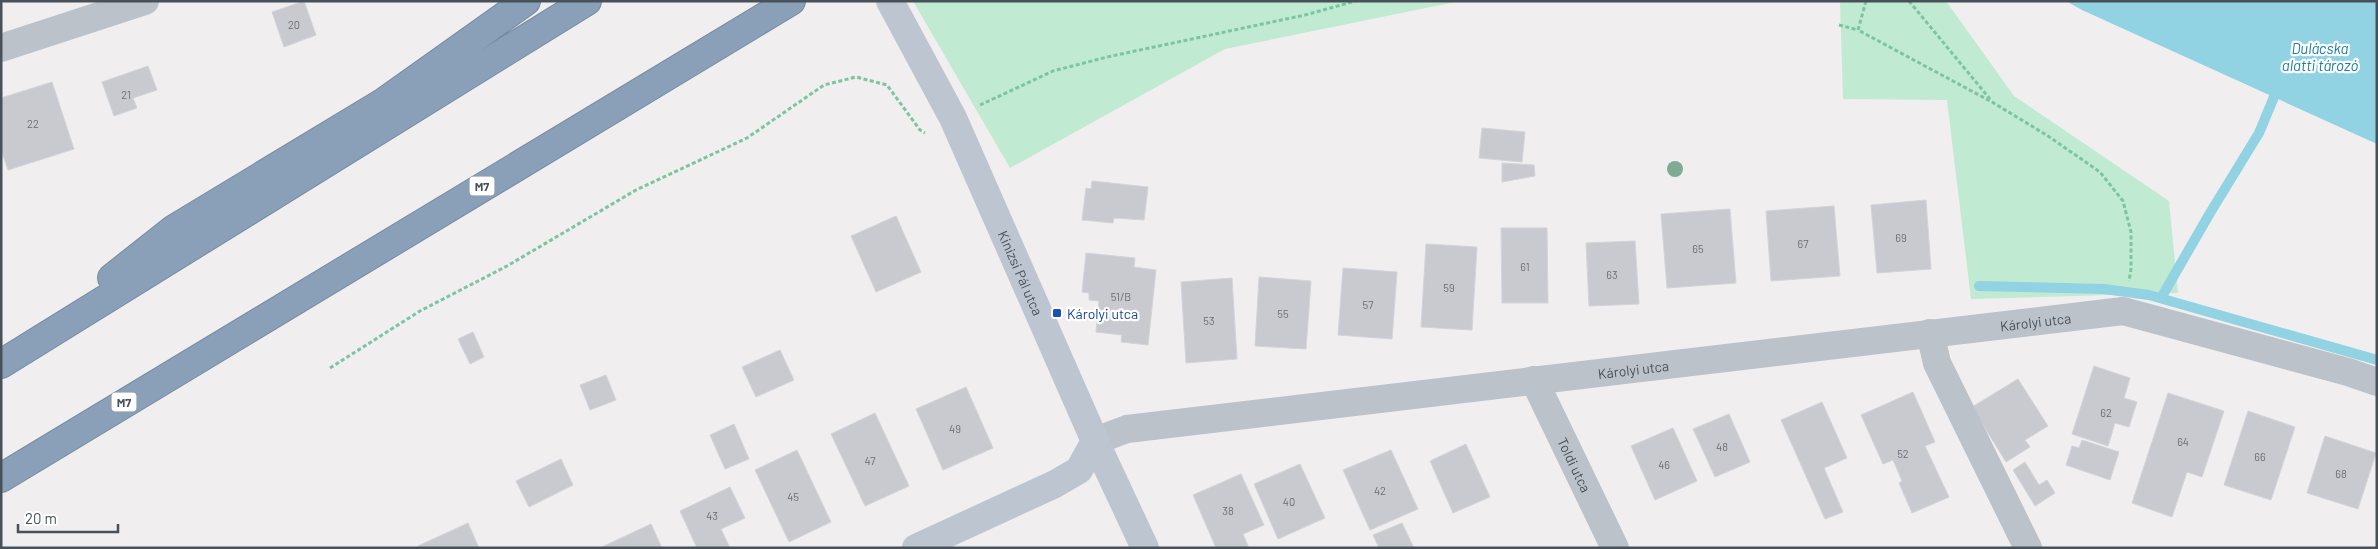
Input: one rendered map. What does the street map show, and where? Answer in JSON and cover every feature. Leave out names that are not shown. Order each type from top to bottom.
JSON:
[{"type":"highway","points":[[3,363],[174,229],[384,102],[526,1]]},
{"type":"highway","points":[[3,363],[587,1]]},
{"type":"highway","name":"M7","points":[[1,478],[791,1]]},
{"type":"street","points":[[1,48],[145,1]]},
{"type":"street","name":"Kinizsi Pál utca","points":[[890,1],[958,127],[1095,440],[1146,548]]},
{"type":"street","name":"Károlyi utca","points":[[1095,440],[1127,429],[2123,311],[2348,372],[2377,382]]},
{"type":"street","points":[[1930,333],[1937,363],[2028,548]]},
{"type":"street","name":"Toldi utca","points":[[1534,380],[1615,548]]},
{"type":"street","points":[[916,548],[1056,484],[1079,470],[1095,440]]},
{"type":"path","points":[[330,368],[420,311],[507,266],[636,190],[747,138],[824,85],[856,77],[888,86],[920,130],[933,137],[958,127],[1053,71],[1107,57],[1305,15],[1356,1]]},
{"type":"path","points":[[1858,30],[1866,1]]},
{"type":"path","points":[[1909,1],[1992,102]]},
{"type":"path","points":[[1839,25],[1858,30],[1992,102],[2048,136],[2100,172],[2123,201],[2131,232],[2131,269]]},
{"type":"green space","points":[[913,1],[1460,1],[1225,49],[1010,168]]},
{"type":"green space","points":[[1840,1],[1946,1],[2014,96],[2169,201],[2178,293],[1971,299],[1947,100],[1843,99]]},
{"type":"water","name":"Dulácska alatti tározó","points":[[2066,1],[2377,1],[2377,144],[2082,10]]},
{"type":"building","points":[[304,1],[316,35],[284,47],[272,12]]},
{"type":"building","points":[[148,66],[157,90],[133,98],[137,108],[114,116],[102,82]]},
{"type":"building","points":[[52,82],[74,149],[8,170],[1,149],[1,98]]},
{"type":"building","points":[[1482,128],[1525,132],[1522,162],[1479,158]]},
{"type":"building","points":[[1502,163],[1534,165],[1535,176],[1502,182]]},
{"type":"building","points":[[1092,181],[1148,187],[1144,220],[1114,218],[1113,223],[1082,220],[1086,188],[1091,189]]},
{"type":"building","points":[[1926,200],[1931,269],[1877,273],[1871,205]]},
{"type":"building","points":[[1834,206],[1840,276],[1771,281],[1766,211]]},
{"type":"building","points":[[1730,209],[1736,283],[1667,288],[1661,214]]},
{"type":"building","points":[[896,216],[921,272],[876,292],[851,236]]},
{"type":"building","points":[[1501,228],[1547,228],[1548,303],[1502,303]]},
{"type":"building","points":[[1635,241],[1639,304],[1589,306],[1586,243]]},
{"type":"building","points":[[1426,244],[1477,247],[1472,330],[1421,327]]},
{"type":"building","points":[[1086,253],[1135,258],[1134,267],[1156,270],[1148,345],[1121,342],[1122,335],[1096,332],[1099,301],[1089,300],[1089,293],[1082,292]]},
{"type":"building","points":[[1343,268],[1397,272],[1392,339],[1338,335]]},
{"type":"building","points":[[1259,277],[1311,281],[1306,349],[1255,346]]},
{"type":"building","points":[[1232,278],[1237,359],[1186,363],[1181,282]]},
{"type":"building","points":[[473,332],[484,357],[470,364],[458,339]]},
{"type":"building","points":[[780,350],[794,380],[756,397],[742,367]]},
{"type":"building","points":[[2094,366],[2130,378],[2124,398],[2137,402],[2129,427],[2115,423],[2108,446],[2072,434]]},
{"type":"building","points":[[606,375],[616,400],[590,410],[580,385]]},
{"type":"building","points":[[2018,379],[2048,426],[2025,440],[2030,447],[2006,462],[1972,407]]},
{"type":"building","points":[[966,387],[993,448],[943,470],[916,409]]},
{"type":"building","points":[[1913,392],[1935,442],[1925,446],[1949,497],[1912,513],[1899,483],[1902,481],[1893,460],[1883,464],[1861,415]]},
{"type":"building","points":[[2168,393],[2224,411],[2202,477],[2187,472],[2172,517],[2132,503]]},
{"type":"building","points":[[1822,402],[1847,458],[1824,468],[1843,512],[1825,519],[1781,420]]},
{"type":"building","points":[[2248,411],[2295,427],[2271,500],[2224,485]]},
{"type":"building","points":[[875,413],[909,486],[865,506],[831,434]]},
{"type":"building","points":[[1729,414],[1750,462],[1715,477],[1693,429]]},
{"type":"building","points":[[734,424],[749,459],[725,469],[710,435]]},
{"type":"building","points":[[1673,428],[1697,481],[1655,500],[1631,446]]},
{"type":"building","points":[[2325,436],[2376,453],[2358,509],[2307,493]]},
{"type":"building","points":[[2082,440],[2119,452],[2110,480],[2066,465],[2072,446],[2079,448]]},
{"type":"building","points":[[1466,444],[1490,497],[1453,513],[1430,461]]},
{"type":"building","points":[[797,450],[831,522],[789,542],[755,470]]},
{"type":"building","points":[[1391,450],[1418,509],[1370,530],[1343,470]]},
{"type":"building","points":[[561,459],[573,485],[529,507],[516,481]]},
{"type":"building","points":[[2025,462],[2039,485],[2047,480],[2055,493],[2035,506],[2013,470]]},
{"type":"building","points":[[1300,464],[1325,518],[1278,539],[1254,484]]},
{"type":"building","points":[[1241,474],[1264,525],[1243,534],[1249,548],[1216,548],[1193,495]]},
{"type":"building","points":[[730,487],[745,518],[721,529],[730,548],[697,548],[680,511]]},
{"type":"building","points":[[468,523],[479,548],[419,548],[418,546]]},
{"type":"building","points":[[1402,523],[1414,548],[1379,548],[1373,535]]},
{"type":"building","points":[[651,524],[662,548],[602,547]]},
{"type":"waterway","points":[[2161,298],[2259,133],[2279,85]]},
{"type":"waterway","points":[[1979,286],[2104,289],[2149,295],[2377,360]]},
{"type":"place","name":"Károlyi utca","points":[[1057,313]]}]
